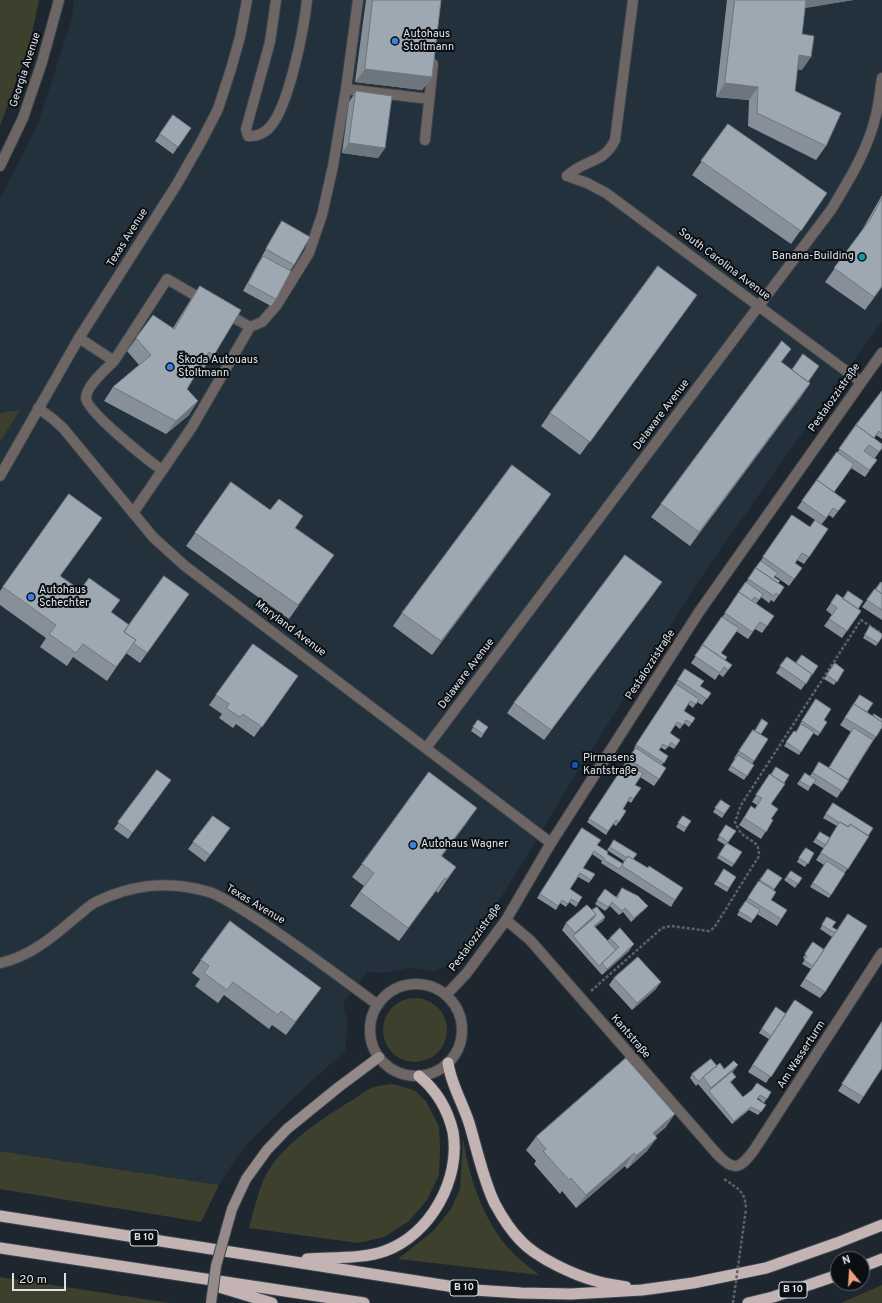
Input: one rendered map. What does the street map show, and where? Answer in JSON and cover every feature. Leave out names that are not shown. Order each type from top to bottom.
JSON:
[{"type":"highway","points":[[448,1063],[449,1071],[470,1124],[481,1164],[495,1203],[507,1224],[522,1242],[543,1258],[571,1272],[596,1281],[642,1290]]},
{"type":"highway","points":[[288,1260],[364,1255],[386,1251],[408,1239],[424,1224],[437,1207],[449,1181],[454,1146],[447,1114],[438,1096],[429,1084],[419,1076]]},
{"type":"highway","name":"B 10","points":[[0,1216],[474,1290],[571,1294],[642,1290],[693,1283],[766,1268],[837,1243],[882,1225]]},
{"type":"highway","points":[[0,1248],[364,1303]]},
{"type":"highway","points":[[870,1264],[882,1259]]},
{"type":"highway","points":[[172,1274],[272,1303]]},
{"type":"highway","name":"B 10","points":[[748,1303],[774,1297],[830,1278]]},
{"type":"main road","points":[[211,1303],[216,1266],[232,1209],[246,1179],[267,1150],[287,1129],[379,1057]]},
{"type":"street","name":"Georgia Avenue","points":[[0,166],[23,118],[42,62],[59,0]]},
{"type":"street","name":"Texas Avenue","points":[[0,476],[79,338],[177,184],[201,142],[218,109],[231,69],[240,37],[247,0]]},
{"type":"street","points":[[276,0],[270,42],[246,129],[248,136],[253,137],[261,134],[270,127],[280,110],[297,56],[307,0]]},
{"type":"street","points":[[133,513],[192,427],[250,327],[262,322],[276,306],[309,253],[322,215],[333,166],[346,89],[358,0]]},
{"type":"street","name":"South Carolina Avenue","points":[[633,0],[615,140],[611,149],[602,157],[578,167],[567,176],[606,193],[861,382]]},
{"type":"street","points":[[425,140],[434,53]]},
{"type":"street","name":"Delaware Avenue","points":[[426,748],[831,210],[852,175],[867,144],[876,116],[882,78]]},
{"type":"street","points":[[346,89],[429,99]]},
{"type":"street","points":[[162,470],[148,460],[101,418],[90,406],[86,398],[88,390],[114,361],[167,279],[250,327]]},
{"type":"street","points":[[79,338],[114,361]]},
{"type":"street","name":"Pestalozzistraße","points":[[446,995],[466,974],[506,920],[552,843],[699,612],[882,353]]},
{"type":"street","name":"Maryland Avenue","points":[[38,408],[63,428],[153,537],[185,566],[552,843]]},
{"type":"street","name":"Texas Avenue","points":[[0,963],[33,951],[94,903],[116,894],[144,886],[176,885],[210,892],[239,907],[277,931],[378,1005]]},
{"type":"street","name":"Kantstraße","points":[[506,920],[530,940],[725,1163]]},
{"type":"street","name":"Am Wasserturm","points":[[725,1163],[738,1166],[746,1161],[882,953]]},
{"type":"street","points":[[410,984],[423,984],[436,988],[446,995],[456,1007],[462,1021],[462,1036],[458,1051],[440,1070],[430,1074],[419,1076],[404,1074],[390,1068],[379,1057],[373,1045],[370,1031],[372,1018],[378,1005],[386,995],[392,991],[410,984]]},
{"type":"path","points":[[582,1000],[662,928],[670,926],[709,931],[714,928],[760,856],[757,844],[742,834],[735,822],[741,804],[861,620],[882,634]]},
{"type":"path","points":[[725,1163],[723,1178],[743,1193],[746,1209],[733,1303]]},
{"type":"shaded area","points":[[74,0],[882,0],[882,322],[706,570],[578,771],[478,935],[452,963],[435,971],[407,968],[386,973],[367,972],[343,1003],[348,1024],[345,1051],[292,1099],[252,1139],[235,1160],[219,1185],[0,1151],[0,442],[19,411],[0,413],[0,198],[38,124],[72,18]]},
{"type":"green space","points":[[0,0],[39,0],[30,43],[0,126]]},
{"type":"green space","points":[[20,410],[0,442],[0,413]]},
{"type":"green space","points":[[415,998],[433,1004],[441,1012],[447,1030],[441,1048],[433,1056],[415,1062],[397,1056],[389,1048],[383,1030],[389,1012],[397,1004]]},
{"type":"green space","points":[[393,1084],[414,1090],[426,1101],[439,1127],[439,1175],[427,1200],[409,1221],[384,1237],[358,1243],[249,1228],[263,1181],[279,1156],[290,1145],[317,1123],[367,1090],[376,1086]]},
{"type":"green space","points":[[463,1138],[473,1183],[485,1212],[501,1239],[511,1251],[539,1275],[398,1259],[433,1231],[451,1209],[460,1189]]},
{"type":"green space","points":[[0,1151],[219,1185],[201,1222],[0,1189]]},
{"type":"green space","points":[[0,1277],[170,1303],[0,1303]]},
{"type":"green space","points":[[882,1285],[882,1303],[841,1303],[870,1291]]},
{"type":"building","name":"Autohaus Stoltmann","points":[[373,0],[441,0],[432,77],[365,69]]},
{"type":"building","points":[[735,0],[806,0],[802,34],[814,36],[811,57],[799,55],[795,91],[841,113],[826,146],[757,113],[758,87],[725,83]]},
{"type":"building","points":[[356,91],[392,96],[385,148],[349,143]]},
{"type":"building","points":[[173,115],[191,128],[178,147],[160,134]]},
{"type":"building","points":[[728,124],[827,193],[801,231],[701,161]]},
{"type":"building","name":"Banana-Building","points":[[882,198],[882,286],[874,297],[834,268],[870,220]]},
{"type":"building","points":[[282,221],[310,237],[294,265],[266,249]]},
{"type":"building","points":[[263,256],[291,271],[276,299],[248,284]]},
{"type":"building","points":[[658,266],[697,295],[590,442],[550,413]]},
{"type":"building","name":"Škoda Autouaus Stoltmann","points":[[200,286],[241,310],[214,355],[209,352],[187,389],[198,401],[176,421],[113,387],[151,355],[136,338],[153,315],[174,329]]},
{"type":"building","points":[[782,341],[791,349],[781,362],[810,383],[699,532],[661,504]]},
{"type":"building","points":[[803,354],[819,366],[808,382],[792,370]]},
{"type":"building","points":[[882,391],[882,434],[879,431],[874,438],[856,425]]},
{"type":"building","points":[[856,425],[882,444],[882,448],[879,452],[869,445],[864,451],[877,460],[869,470],[839,449]]},
{"type":"building","points":[[837,452],[854,464],[834,492],[817,480]]},
{"type":"building","points":[[512,465],[551,494],[441,641],[402,613]]},
{"type":"building","points":[[817,480],[846,501],[838,511],[833,508],[826,518],[802,501]]},
{"type":"building","points":[[231,482],[270,510],[279,499],[303,516],[295,528],[334,555],[298,605],[195,533]]},
{"type":"building","name":"Autohaus Schechter","points":[[69,494],[102,518],[60,576],[80,590],[89,578],[120,600],[111,612],[129,625],[124,632],[136,640],[116,667],[83,644],[76,653],[49,634],[56,625],[3,587]]},
{"type":"building","points":[[792,515],[810,527],[815,520],[828,529],[809,557],[802,553],[795,563],[802,568],[794,579],[763,557]]},
{"type":"building","points":[[625,555],[662,582],[551,730],[514,703]]},
{"type":"building","points":[[761,561],[778,573],[774,577],[780,581],[778,583],[756,568],[753,571]]},
{"type":"building","points":[[756,568],[784,587],[779,595],[776,593],[774,596],[748,579]]},
{"type":"building","points":[[164,576],[189,594],[147,653],[133,643],[136,640],[124,632]]},
{"type":"building","points":[[746,582],[763,594],[759,600],[754,597],[752,601],[739,592]]},
{"type":"building","points":[[881,582],[882,583],[882,594],[876,589]]},
{"type":"building","points":[[875,589],[882,594],[882,610],[867,600]]},
{"type":"building","points":[[848,591],[863,601],[858,609],[843,599]]},
{"type":"building","points":[[739,592],[774,616],[767,626],[760,622],[752,632],[725,613]]},
{"type":"building","points":[[837,594],[861,611],[847,631],[829,619],[837,608],[831,603]]},
{"type":"building","points":[[722,617],[739,628],[721,653],[727,657],[725,660],[703,645],[700,648]]},
{"type":"building","points":[[870,626],[882,634],[882,637],[878,643],[865,635]]},
{"type":"building","points":[[253,644],[298,676],[262,727],[243,714],[240,717],[226,708],[229,704],[216,695]]},
{"type":"building","points":[[703,645],[732,665],[728,670],[724,667],[720,673],[695,656]]},
{"type":"building","points":[[802,655],[818,666],[812,675],[796,663]]},
{"type":"building","points":[[787,657],[812,674],[806,684],[780,666]]},
{"type":"building","points":[[835,663],[844,670],[837,682],[827,675]]},
{"type":"building","points":[[685,669],[704,681],[700,686],[711,693],[707,699],[678,680]]},
{"type":"building","points":[[676,684],[699,699],[696,704],[690,701],[684,711],[695,718],[692,723],[686,720],[683,725],[677,722],[670,733],[680,740],[676,746],[671,742],[668,747],[663,744],[659,750],[668,756],[664,763],[636,745]]},
{"type":"building","points":[[860,695],[873,703],[867,712],[854,704],[851,708]]},
{"type":"building","points":[[816,699],[831,709],[824,720],[827,722],[820,733],[802,721]]},
{"type":"building","points":[[854,704],[882,722],[882,727],[876,737],[845,718]]},
{"type":"building","points":[[874,714],[882,719],[882,722],[873,716]]},
{"type":"building","points":[[762,719],[768,723],[761,734],[755,731]]},
{"type":"building","points":[[478,720],[488,727],[483,734],[473,727]]},
{"type":"building","points":[[801,724],[814,732],[801,752],[786,742],[794,731],[796,732]]},
{"type":"building","points":[[854,728],[873,740],[848,780],[829,768]]},
{"type":"building","points":[[753,730],[768,739],[754,761],[739,751]]},
{"type":"building","points":[[636,748],[666,768],[659,779],[628,759]]},
{"type":"building","points":[[738,755],[754,765],[747,776],[731,766]]},
{"type":"building","points":[[819,762],[849,780],[842,791],[813,773]]},
{"type":"building","points":[[626,763],[643,773],[635,785],[641,788],[633,799],[630,797],[623,809],[626,811],[619,822],[616,820],[608,831],[589,819]]},
{"type":"building","points":[[776,767],[789,775],[784,783],[771,775]]},
{"type":"building","points":[[157,770],[171,780],[132,833],[118,822]]},
{"type":"building","name":"Autohaus Wagner","points":[[429,772],[477,808],[441,856],[456,867],[447,879],[445,878],[408,928],[360,892],[374,873],[362,864]]},
{"type":"building","points":[[805,773],[816,780],[810,787],[800,781]]},
{"type":"building","points":[[770,774],[785,784],[771,804],[778,809],[771,819],[773,820],[766,832],[744,818],[751,806],[755,809],[762,798],[756,795]]},
{"type":"building","points":[[721,800],[730,806],[724,814],[715,808]]},
{"type":"building","points":[[833,803],[873,828],[868,836],[850,824],[848,827],[826,814]]},
{"type":"building","points":[[213,816],[230,828],[210,855],[193,842]]},
{"type":"building","points":[[683,816],[691,821],[686,828],[678,823]]},
{"type":"building","points":[[840,822],[849,827],[850,824],[869,836],[848,869],[821,853]]},
{"type":"building","points":[[726,825],[736,831],[728,842],[719,836]]},
{"type":"building","points":[[582,828],[601,840],[597,845],[608,852],[607,854],[623,864],[619,869],[603,859],[604,858],[594,851],[583,868],[595,874],[591,880],[580,873],[570,889],[582,897],[578,903],[571,899],[568,904],[562,900],[558,906],[540,894]]},
{"type":"building","points":[[820,832],[830,838],[826,845],[816,839]]},
{"type":"building","points":[[614,840],[637,854],[633,859],[628,856],[627,858],[610,847]]},
{"type":"building","points":[[727,843],[742,852],[734,864],[719,855]]},
{"type":"building","points":[[806,848],[814,853],[808,864],[799,858]]},
{"type":"building","points":[[628,856],[648,868],[649,866],[683,888],[675,900],[622,866]]},
{"type":"building","points":[[827,861],[845,873],[831,895],[813,883]]},
{"type":"building","points":[[724,869],[736,877],[729,888],[717,881]]},
{"type":"building","points":[[768,869],[782,878],[774,889],[760,880]]},
{"type":"building","points":[[791,871],[802,878],[798,884],[787,877]]},
{"type":"building","points":[[759,881],[776,892],[771,900],[787,910],[781,919],[748,898]]},
{"type":"building","points":[[622,888],[638,896],[648,906],[634,918],[625,908],[622,911],[612,902],[608,907],[597,900],[605,889],[617,898]]},
{"type":"building","points":[[746,901],[760,910],[753,920],[739,911]]},
{"type":"building","points":[[587,905],[596,914],[575,933],[566,923]]},
{"type":"building","points":[[597,907],[605,917],[594,926],[616,950],[599,966],[573,936],[594,918],[596,914],[592,910]]},
{"type":"building","points":[[848,914],[867,926],[825,992],[805,979]]},
{"type":"building","points":[[827,917],[836,922],[832,927],[837,930],[835,933],[822,925]]},
{"type":"building","points":[[230,921],[321,988],[295,1022],[281,1011],[278,1015],[233,982],[227,990],[204,973],[209,966],[201,960]]},
{"type":"building","points":[[620,928],[634,944],[607,969],[602,963],[619,947],[610,938]]},
{"type":"building","points":[[813,942],[824,950],[813,966],[804,960],[807,956],[805,954]]},
{"type":"building","points":[[638,957],[661,982],[637,1003],[614,978]]},
{"type":"building","points":[[795,1000],[813,1012],[771,1077],[753,1065]]},
{"type":"building","points":[[776,1007],[786,1014],[771,1036],[762,1029]]},
{"type":"building","points":[[882,1022],[882,1068],[863,1097],[842,1084]]},
{"type":"building","points":[[626,1058],[675,1114],[653,1133],[657,1138],[636,1156],[634,1153],[586,1195],[571,1178],[569,1180],[543,1151],[546,1149],[536,1137]]},
{"type":"building","points":[[711,1059],[717,1066],[699,1082],[692,1074]]},
{"type":"building","points":[[734,1061],[738,1065],[711,1088],[703,1077],[720,1063],[724,1069]]},
{"type":"building","points":[[732,1072],[736,1077],[730,1082],[743,1097],[752,1090],[757,1083],[771,1092],[767,1099],[760,1095],[757,1099],[766,1105],[761,1112],[751,1107],[734,1121],[709,1091]]},
{"type":"place","name":"Autohaus Stoltmann","points":[[395,41]]},
{"type":"place","name":"Banana-Building","points":[[862,257]]},
{"type":"place","name":"Škoda Autouaus Stoltmann","points":[[170,367]]},
{"type":"place","name":"Autohaus Schechter","points":[[31,597]]},
{"type":"place","name":"Pirmasens Kantstraße","points":[[575,765]]},
{"type":"place","name":"Autohaus Wagner","points":[[413,845]]}]
